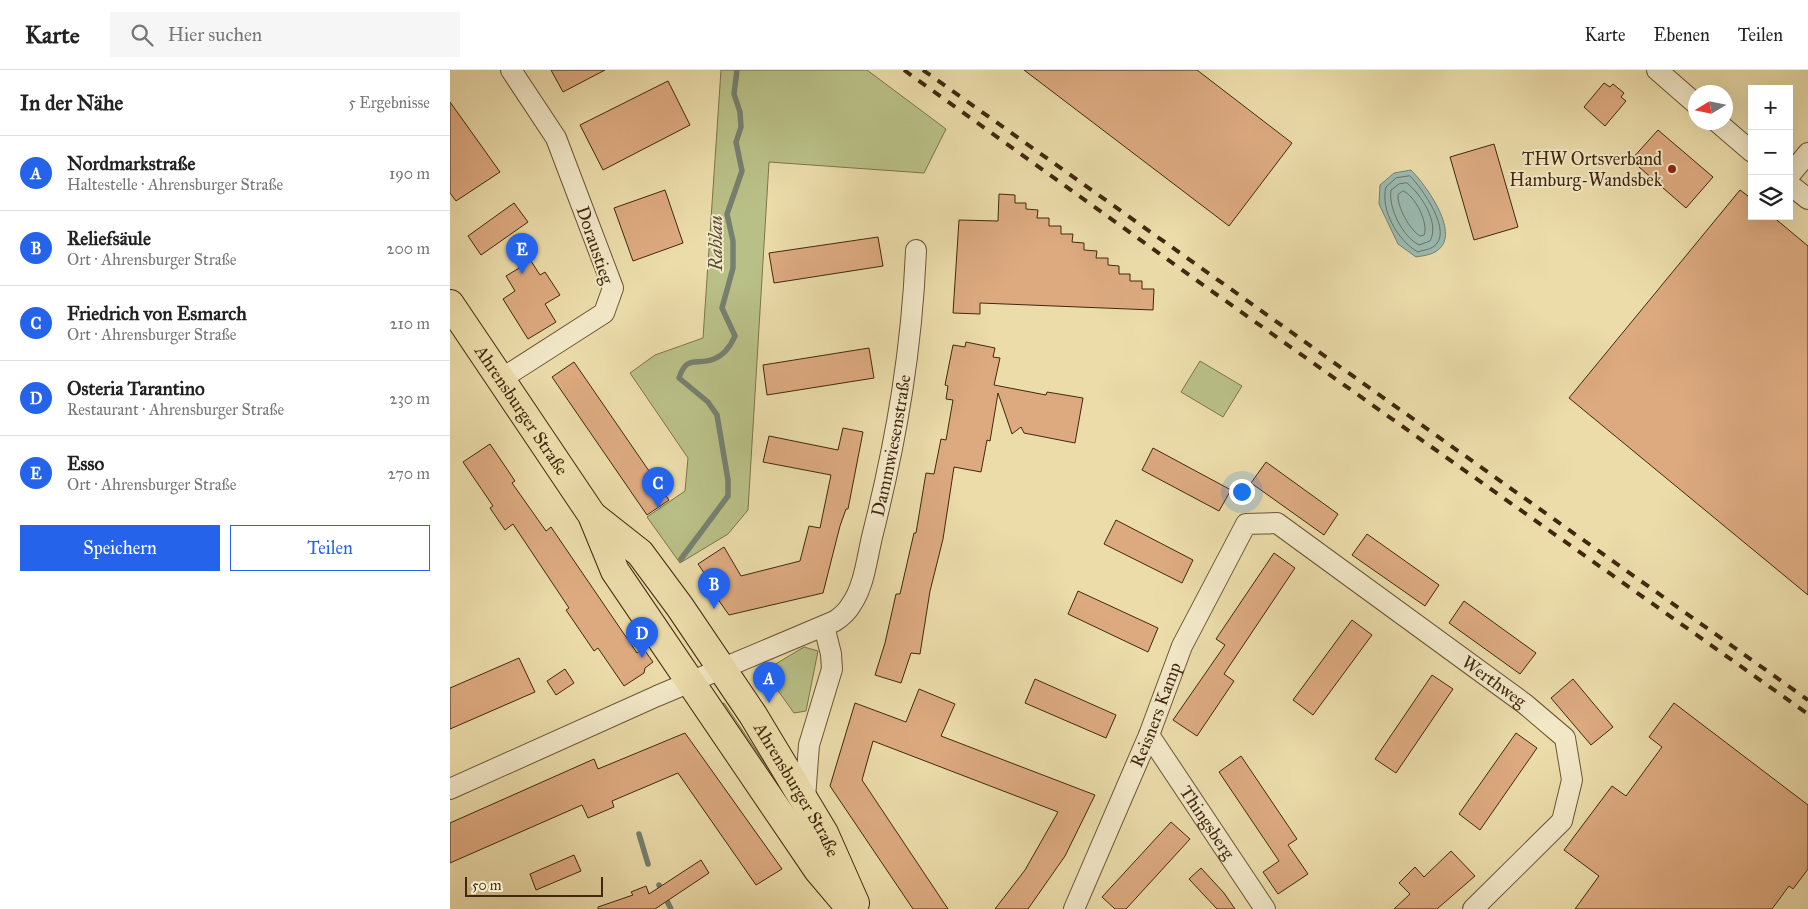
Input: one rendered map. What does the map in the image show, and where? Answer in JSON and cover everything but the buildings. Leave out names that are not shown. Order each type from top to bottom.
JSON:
[{"type":"main road","name":"Ahrensburger Straße","points":[[450,304],[592,515],[615,571],[818,870],[851,909]]},
{"type":"main road","name":"Ahrensburger Straße","points":[[592,515],[640,553],[721,668],[805,798],[839,863],[858,909]]},
{"type":"street","name":"Doraustieg","points":[[501,379],[604,313],[613,288],[556,138],[511,70]]},
{"type":"street","points":[[1657,70],[1688,97]]},
{"type":"street","points":[[1726,130],[1748,149]]},
{"type":"street","points":[[1790,175],[1808,153]]},
{"type":"street","points":[[1793,187],[1808,199]]},
{"type":"street","name":"Dammwiesenstraße","points":[[450,789],[691,681],[824,626],[843,615],[859,590],[878,512],[906,377],[913,313],[916,250]]},
{"type":"street","name":"Werthweg","points":[[1246,524],[1277,523],[1525,704],[1565,738],[1572,780],[1562,821],[1473,909]]},
{"type":"street","name":"Reisners Kamp","points":[[1074,909],[1149,735],[1182,646],[1246,524]]},
{"type":"street","points":[[805,798],[809,745],[832,669],[832,654],[824,626]]},
{"type":"street","name":"Thingsberg","points":[[1149,735],[1265,909]]},
{"type":"green space","points":[[721,70],[867,70],[946,129],[924,173],[769,162],[748,510],[728,534],[680,563],[647,517],[685,491],[688,458],[630,373],[655,355],[703,338]]},
{"type":"green space","points":[[1200,361],[1242,386],[1223,417],[1181,392]]},
{"type":"green space","points":[[804,647],[818,651],[806,711],[794,713],[764,671]]},
{"type":"green space","points":[[724,703],[786,795],[805,818],[798,822],[719,706]]},
{"type":"water","points":[[1411,170],[1425,186],[1439,210],[1444,223],[1445,234],[1443,244],[1435,252],[1416,257],[1398,244],[1379,204],[1380,185],[1394,173]]},
{"type":"waterway","name":"Rahlau","points":[[681,559],[728,496],[728,480],[717,415],[708,402],[679,378],[685,366],[689,363],[708,361],[721,355],[735,336],[722,308],[733,268],[733,241],[727,214],[742,171],[736,142],[741,127],[740,112],[734,94],[737,70]]},
{"type":"waterway","name":"Rahlau","points":[[639,834],[648,864]]},
{"type":"waterway","name":"Rahlau","points":[[659,885],[671,909]]},
{"type":"railway","points":[[904,70],[1206,287],[1808,714]]},
{"type":"railway","points":[[923,70],[1808,700]]},
{"type":"place","name":"THW Ortsverband Hamburg-Wandsbek","points":[[1672,169]]},
{"type":"place","name":"Esso","points":[[522,274]]},
{"type":"place","name":"Friedrich von Esmarch","points":[[658,508]]},
{"type":"place","name":"Reliefsäule","points":[[714,609]]},
{"type":"place","name":"Osteria Tarantino","points":[[642,658]]},
{"type":"place","name":"Nordmarkstraße","points":[[769,703]]}]
